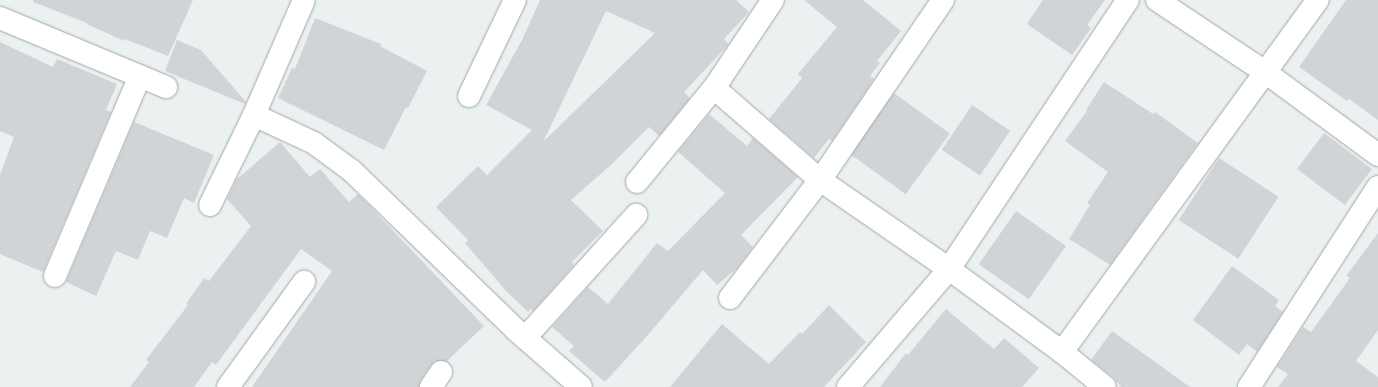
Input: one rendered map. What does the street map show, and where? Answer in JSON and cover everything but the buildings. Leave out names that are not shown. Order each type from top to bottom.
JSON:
[{"type":"street","points":[[210,205],[254,115],[304,0]]},
{"type":"street","points":[[468,96],[515,0]]},
{"type":"street","points":[[637,182],[714,88],[774,0]]},
{"type":"street","points":[[730,298],[820,180],[943,0]]},
{"type":"street","points":[[848,387],[949,269],[1128,0]]},
{"type":"street","points":[[1157,0],[1265,72],[1378,155]]},
{"type":"street","points":[[1062,352],[1318,0]]},
{"type":"street","points":[[0,18],[166,87]]},
{"type":"street","points":[[55,276],[140,76]]},
{"type":"street","points":[[714,88],[820,180],[949,269],[1062,352],[1105,387]]},
{"type":"street","points":[[254,115],[314,144],[352,171],[525,338],[581,387]]},
{"type":"street","points":[[1249,387],[1378,187]]},
{"type":"street","points":[[525,338],[636,215]]},
{"type":"street","points":[[228,387],[304,282]]}]
